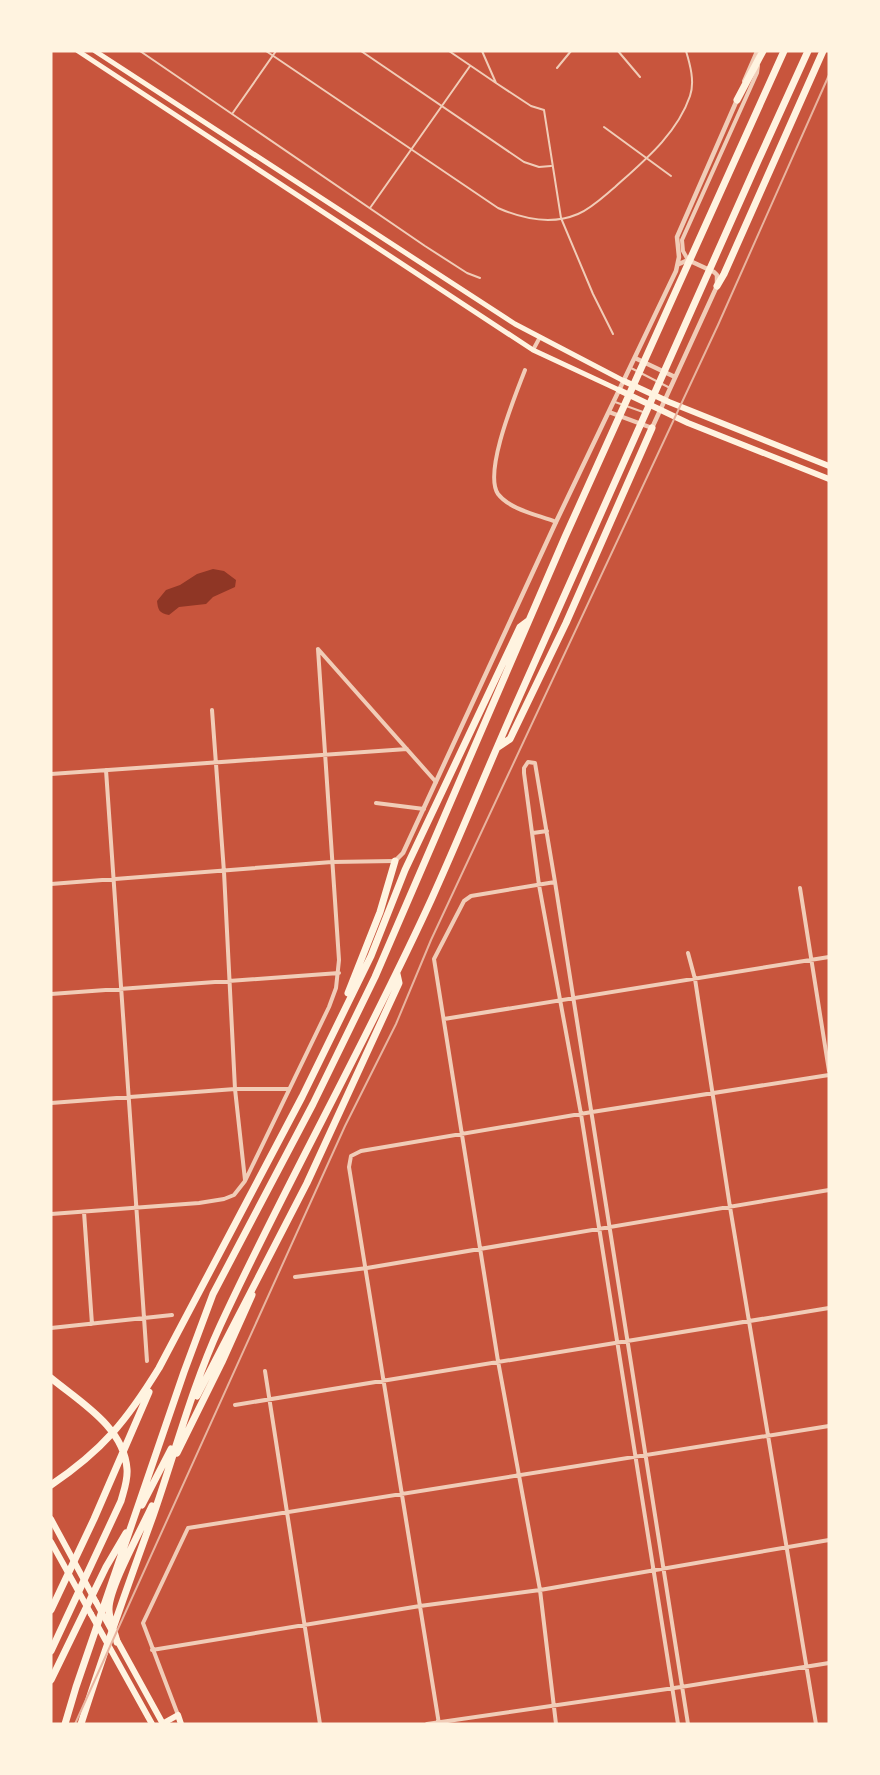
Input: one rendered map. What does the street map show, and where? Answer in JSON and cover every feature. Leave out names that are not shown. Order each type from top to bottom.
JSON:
[{"type":"highway","points":[[737,100],[758,61],[760,51]]},
{"type":"highway","points":[[65,1724],[184,1372],[213,1294],[328,1076],[375,977],[565,537],[784,51]]},
{"type":"highway","points":[[81,1724],[184,1417],[218,1329],[397,974],[434,894],[496,748],[808,51]]},
{"type":"highway","points":[[717,286],[823,51]]},
{"type":"highway","points":[[496,748],[510,739],[571,613],[652,428]]},
{"type":"highway","points":[[51,1485],[82,1463],[107,1440],[136,1406],[159,1368],[302,1097],[370,956],[405,870],[447,778],[520,627],[530,620]]},
{"type":"highway","points":[[336,1027],[337,1019],[380,912],[395,861]]},
{"type":"highway","points":[[51,1680],[106,1567],[149,1493],[240,1310],[307,1183],[399,982],[397,974]]},
{"type":"highway","points":[[117,1642],[109,1611],[118,1579],[268,1260]]},
{"type":"highway","points":[[51,1610],[94,1520],[159,1368]]},
{"type":"highway","points":[[51,1378],[101,1418],[112,1430],[123,1452],[127,1468],[121,1501],[51,1651]]},
{"type":"main road","points":[[78,51],[533,350],[617,395],[661,408],[688,423],[829,479]]},
{"type":"main road","points":[[95,51],[505,318],[665,400],[829,466]]},
{"type":"main road","points":[[51,1519],[162,1724],[178,1715],[181,1724]]},
{"type":"main road","points":[[51,1542],[152,1724]]},
{"type":"street","points":[[51,884],[332,862],[395,861],[403,853],[556,522],[679,264],[677,237],[760,51]]},
{"type":"street","points":[[609,412],[652,428],[717,286],[717,275],[714,272],[688,260],[683,251],[682,240],[757,73],[758,61]]},
{"type":"street","points":[[679,264],[688,260]]},
{"type":"street","points":[[533,350],[540,337]]},
{"type":"street","points":[[635,358],[675,377]]},
{"type":"street","points":[[525,370],[499,447],[494,483],[498,494],[513,506],[556,522]]},
{"type":"street","points":[[51,1214],[200,1203],[230,1198],[245,1181],[329,1007],[336,988],[339,960],[318,649],[436,782]]},
{"type":"street","points":[[212,710],[224,872],[235,1089],[245,1181]]},
{"type":"street","points":[[51,774],[407,748]]},
{"type":"street","points":[[678,1724],[581,1114],[539,885],[524,773],[528,762],[536,763],[688,1724]]},
{"type":"street","points":[[106,771],[147,1361]]},
{"type":"street","points":[[376,803],[424,809]]},
{"type":"street","points":[[532,833],[547,831]]},
{"type":"street","points":[[555,882],[471,896],[464,901],[434,959],[498,1361],[540,1590],[556,1724]]},
{"type":"street","points":[[439,1723],[349,1167],[351,1156],[361,1151],[829,1073],[800,888]]},
{"type":"street","points":[[688,953],[695,979],[714,1092],[730,1207],[816,1724]]},
{"type":"street","points":[[444,1019],[829,957]]},
{"type":"street","points":[[51,994],[339,972]]},
{"type":"street","points":[[51,1102],[235,1089],[289,1089]]},
{"type":"street","points":[[295,1277],[367,1268],[829,1190]]},
{"type":"street","points":[[84,1212],[92,1324]]},
{"type":"street","points":[[235,1405],[829,1308]]},
{"type":"street","points":[[51,1328],[172,1315]]},
{"type":"street","points":[[265,1371],[320,1724]]},
{"type":"street","points":[[178,1715],[152,1650],[143,1619],[188,1528],[829,1425]]},
{"type":"street","points":[[152,1650],[420,1606],[540,1590],[829,1540]]},
{"type":"street","points":[[427,1724],[829,1663]]},
{"type":"lane","points":[[140,51],[466,273],[480,278]]},
{"type":"lane","points":[[266,51],[481,197],[511,214],[528,219],[561,218],[579,214],[597,202],[647,159],[672,130],[691,94],[692,79],[686,51]]},
{"type":"lane","points":[[232,114],[276,51]]},
{"type":"lane","points":[[361,51],[524,162],[539,167],[551,166]]},
{"type":"lane","points":[[449,51],[531,106],[544,110],[561,218],[593,294],[613,334]]},
{"type":"lane","points":[[482,51],[496,83]]},
{"type":"lane","points":[[557,68],[571,51]]},
{"type":"lane","points":[[618,51],[640,77]]},
{"type":"lane","points":[[370,208],[470,66]]},
{"type":"lane","points":[[604,127],[671,176]]},
{"type":"lane","points":[[631,368],[670,388]]},
{"type":"lane","points":[[617,395],[646,414]]},
{"type":"shaded area","points":[[213,569],[224,571],[236,580],[235,587],[213,597],[206,604],[179,607],[169,615],[160,611],[157,601],[166,590],[180,585],[197,574]]},
{"type":"railway","points":[[75,1724],[345,1126],[396,1024],[431,940],[718,325],[829,75]]}]
